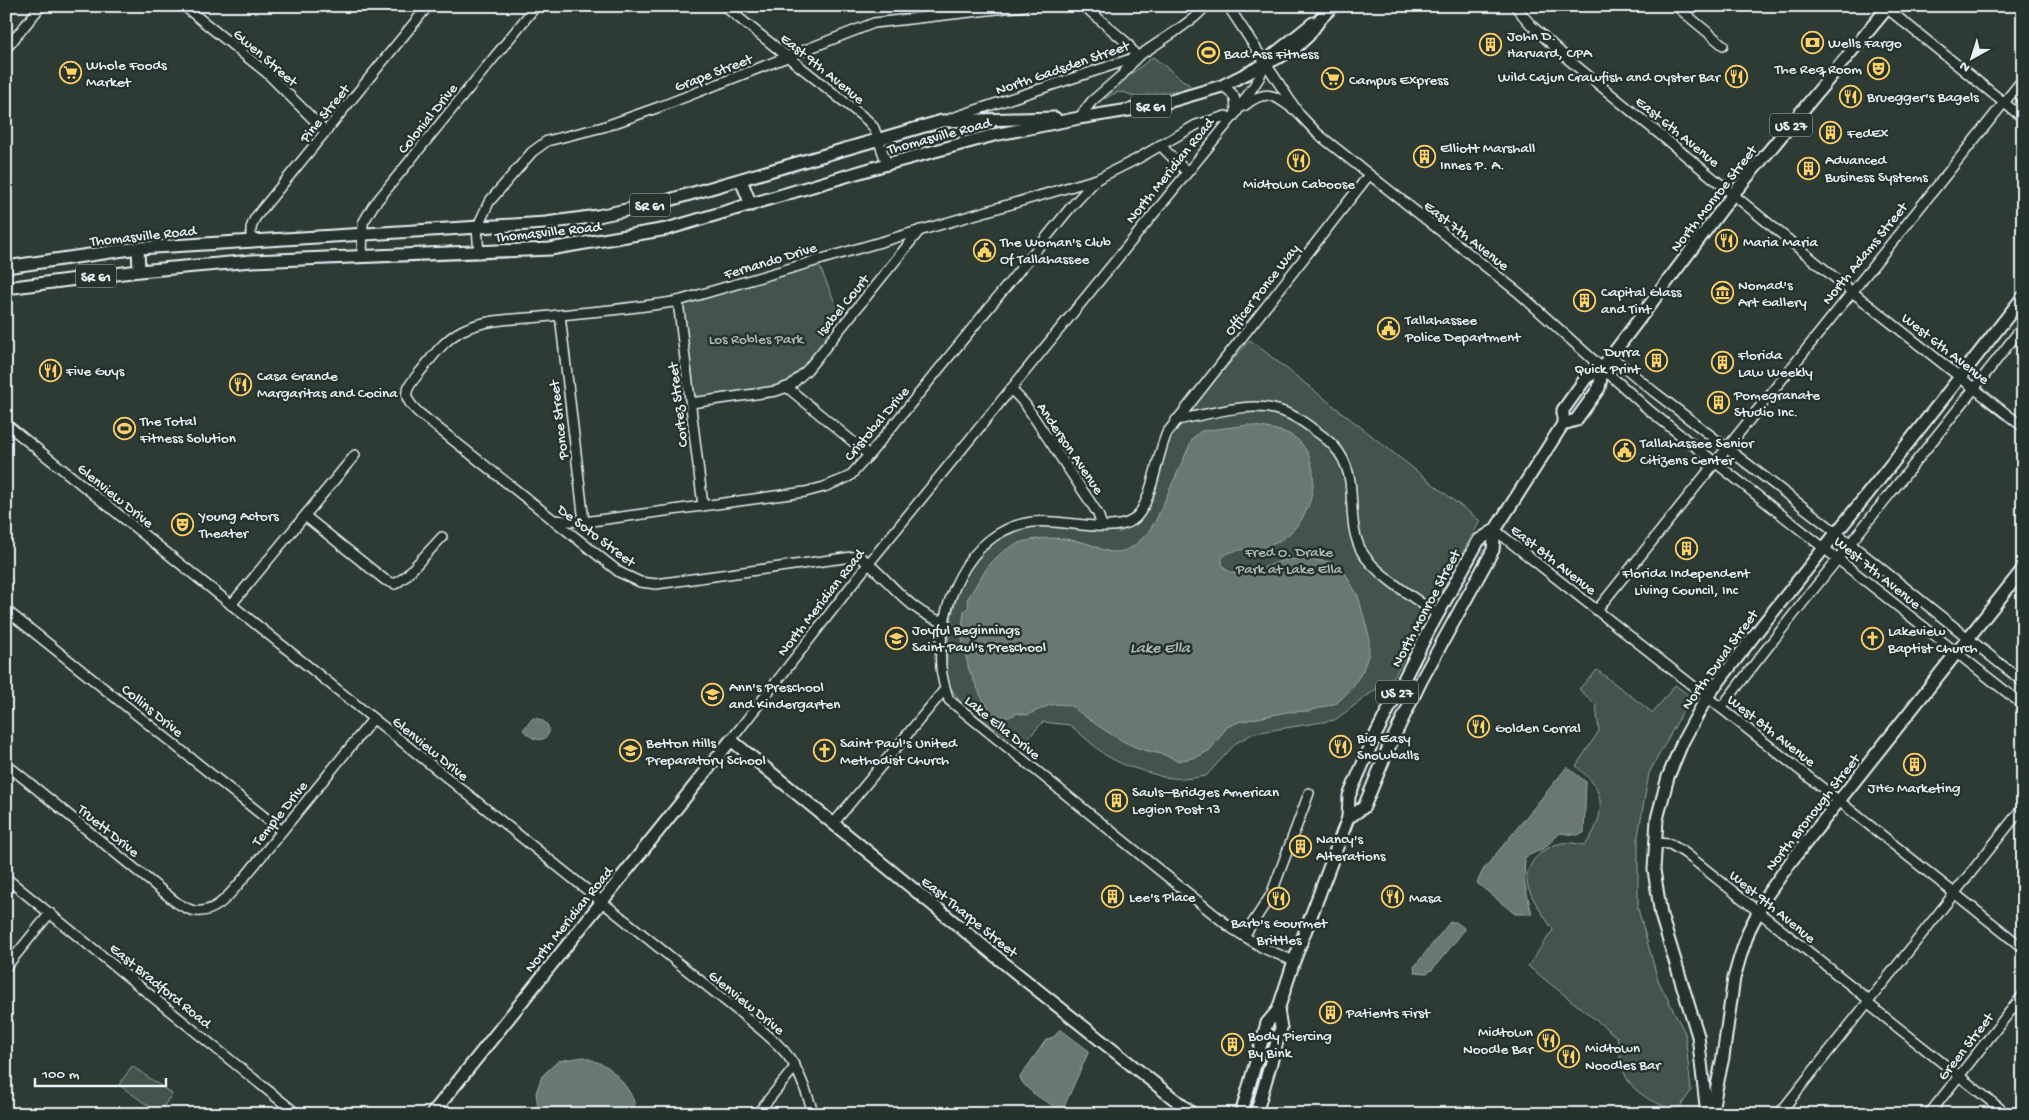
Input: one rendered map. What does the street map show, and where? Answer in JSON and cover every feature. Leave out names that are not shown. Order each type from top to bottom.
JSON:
[{"type":"main road","name":"Thomasville Road","points":[[6,288],[139,271],[234,263],[479,253],[550,248],[667,229],[886,164],[994,135],[1079,118],[1154,106],[1222,86],[1266,62],[1304,29],[1321,18],[1332,6]]},
{"type":"main road","name":"North Monroe Street","points":[[1241,1114],[1267,1023],[1278,1010],[1294,961],[1348,818],[1349,796],[1376,734],[1438,614],[1479,540],[1495,530],[1563,424],[1562,410],[1586,378],[1602,366],[1611,356],[1734,193],[1887,7]]},
{"type":"main road","name":"Thomasville Road","points":[[6,267],[138,248],[362,233],[477,228],[546,223],[598,216],[660,203],[942,121],[1079,118]]},
{"type":"main road","points":[[741,180],[751,205]]},
{"type":"main road","points":[[231,242],[234,263]]},
{"type":"main road","points":[[138,248],[139,271]]},
{"type":"main road","name":"North Duval Street","points":[[1707,1114],[1698,1036],[1661,915],[1654,870],[1657,819],[1668,777],[1682,740],[1708,697],[1760,628],[2023,297]]},
{"type":"main road","name":"North Monroe Street","points":[[1563,424],[1576,420],[1599,388],[1602,366]]},
{"type":"main road","name":"North Monroe Street","points":[[1348,818],[1364,807],[1388,749],[1451,625],[1493,550],[1495,530]]},
{"type":"main road","name":"North Bronough Street","points":[[1711,1114],[1723,1058],[1734,978],[1749,930],[1767,895],[1839,800],[2023,569]]},
{"type":"main road","points":[[1438,614],[1451,625]]},
{"type":"main road","name":"East Tharpe Street","points":[[731,740],[1015,972],[1193,1114]]},
{"type":"main road","name":"North Meridian Road","points":[[432,1114],[731,740]]},
{"type":"main road","name":"North Monroe Street","points":[[1256,1114],[1281,1028],[1278,1010]]},
{"type":"street","points":[[6,49],[41,6]]},
{"type":"street","name":"Gwen Street","points":[[184,6],[268,73],[326,132]]},
{"type":"street","name":"Pine Street","points":[[251,241],[251,228],[255,218],[428,6]]},
{"type":"street","name":"Colonial Drive","points":[[362,257],[364,223],[373,206],[536,6]]},
{"type":"street","name":"East 9th Avenue","points":[[724,6],[867,120],[874,128],[886,164]]},
{"type":"street","name":"Grape Street","points":[[479,253],[477,228],[489,202],[532,152],[547,141],[603,127],[788,58],[874,23],[1024,6]]},
{"type":"street","points":[[1079,118],[1092,101],[1122,75],[1138,57],[1110,27],[1084,6]]},
{"type":"street","name":"North Gadsden Street","points":[[942,121],[1138,57],[1195,17],[1206,6]]},
{"type":"street","name":"East 7th Avenue","points":[[1228,6],[1299,114],[1318,134],[1519,294],[1602,366],[1650,411],[1715,462]]},
{"type":"street","name":"East 6th Avenue","points":[[1516,6],[1531,25],[1569,60],[1734,193],[1851,291]]},
{"type":"street","points":[[1676,6],[1723,46]]},
{"type":"street","points":[[1887,7],[2023,118]]},
{"type":"street","name":"North Meridian Road","points":[[731,740],[869,563],[1234,116],[1266,62]]},
{"type":"street","name":"North Adams Street","points":[[1597,610],[2023,79]]},
{"type":"street","points":[[1222,86],[1236,97],[1234,116]]},
{"type":"street","name":"North Meridian Road","points":[[1234,116],[1252,100],[1265,94],[1277,97],[1299,114]]},
{"type":"street","name":"Fernando Drive","points":[[406,397],[407,391],[414,379],[445,343],[473,326],[498,321],[647,307],[678,302],[1097,179],[1137,159],[1196,124],[1226,116],[1234,116]]},
{"type":"street","points":[[1160,145],[1187,172]]},
{"type":"street","name":"Officer Ponce Way","points":[[1176,420],[1369,175]]},
{"type":"street","name":"Cristobal Drive","points":[[553,520],[584,522],[805,492],[824,487],[850,476],[1071,207],[1097,179]]},
{"type":"street","name":"Isabel Court","points":[[788,388],[807,370],[920,230]]},
{"type":"street","name":"West 6th Avenue","points":[[1851,291],[2023,426]]},
{"type":"street","name":"Cortez Street","points":[[678,302],[703,506]]},
{"type":"street","name":"Ponce Street","points":[[560,315],[584,522]]},
{"type":"street","name":"North Duval Street","points":[[1721,708],[1774,637],[1840,559],[2023,326]]},
{"type":"street","points":[[1611,356],[1727,447]]},
{"type":"street","points":[[691,404],[788,388],[869,455]]},
{"type":"street","name":"Anderson Avenue","points":[[1011,389],[1025,404],[1090,500],[1102,526]]},
{"type":"street","name":"De Soto Street","points":[[406,397],[409,404],[419,413],[619,572],[644,583],[656,584],[859,556],[869,563]]},
{"type":"street","points":[[1650,411],[1661,397]]},
{"type":"street","points":[[1176,420],[1238,409],[1268,407],[1290,414],[1329,441],[1336,447],[1345,462],[1350,480],[1355,530],[1362,551],[1377,569],[1438,614]]},
{"type":"street","name":"Lake Ella Drive","points":[[1176,420],[1162,444],[1144,508],[1138,516],[1124,525],[1102,526],[1051,521],[1032,522],[1010,528],[990,539],[973,554],[965,566],[949,603],[944,622],[941,665],[945,690],[949,700],[962,712],[1231,928],[1263,948],[1294,961]]},
{"type":"street","name":"Glenview Drive","points":[[6,424],[758,1027],[781,1047],[795,1066],[814,1114]]},
{"type":"street","name":"West 7th Avenue","points":[[1727,447],[2023,682]]},
{"type":"street","points":[[231,605],[355,455]]},
{"type":"street","name":"West 7th Avenue","points":[[1715,462],[2023,705]]},
{"type":"street","points":[[305,516],[384,580],[395,584],[405,577],[442,536]]},
{"type":"street","name":"East 8th Avenue","points":[[1495,530],[1597,610]]},
{"type":"street","points":[[869,563],[924,614],[944,622]]},
{"type":"street","points":[[1910,615],[1921,601]]},
{"type":"street","name":"Collins Drive","points":[[6,610],[282,832]]},
{"type":"street","name":"West 8th Avenue","points":[[1597,610],[1839,800],[2023,948]]},
{"type":"street","points":[[833,824],[945,690]]},
{"type":"street","name":"Temple Drive","points":[[197,912],[212,909],[222,902],[282,832],[373,719]]},
{"type":"street","name":"Truett Drive","points":[[6,764],[177,903],[197,912]]},
{"type":"street","points":[[1244,936],[1271,895],[1309,793]]},
{"type":"street","points":[[1779,1114],[2023,807]]},
{"type":"street","name":"West 9th Avenue","points":[[1655,843],[1670,844],[1685,853],[2007,1114]]},
{"type":"street","name":"East Bradford Road","points":[[6,878],[297,1114]]},
{"type":"street","points":[[6,967],[50,912]]},
{"type":"street","name":"Green Street","points":[[1929,1114],[2023,995]]},
{"type":"street","points":[[757,1114],[795,1066]]},
{"type":"green space","points":[[1153,57],[1193,88],[1135,97],[1119,92],[1105,99],[1103,96]]},
{"type":"green space","name":"Los Robles Park","points":[[819,265],[842,319],[799,374],[782,386],[700,398],[694,394],[683,304]]},
{"type":"green space","name":"Lake Ella","points":[[1250,340],[1480,521],[1395,675],[1335,720],[1254,733],[1236,743],[1206,776],[1184,779],[1163,777],[1124,765],[1105,755],[1070,725],[1043,722],[1021,746],[962,705],[949,685],[946,672],[949,625],[958,593],[967,572],[978,555],[996,541],[1014,532],[1042,525],[1120,532],[1138,523],[1150,507],[1167,442],[1196,402]]},
{"type":"green space","points":[[1597,670],[1653,713],[1675,685],[1688,695],[1688,702],[1649,773],[1638,836],[1638,909],[1658,980],[1685,1033],[1691,1091],[1678,1110],[1652,1101],[1639,1093],[1624,1073],[1617,1037],[1528,966],[1553,930],[1528,888],[1528,869],[1541,853],[1552,846],[1561,843],[1585,845],[1594,831],[1600,815],[1600,799],[1597,791],[1593,783],[1576,766],[1599,731],[1596,705],[1579,689]]},
{"type":"green space","points":[[132,1066],[172,1094],[159,1113],[119,1085]]},
{"type":"water","name":"Lake Ella","points":[[1249,425],[1279,430],[1294,437],[1304,447],[1310,459],[1313,472],[1313,487],[1304,515],[1296,527],[1286,536],[1263,549],[1231,552],[1222,557],[1222,563],[1225,569],[1232,573],[1242,574],[1256,571],[1283,560],[1306,559],[1330,562],[1342,568],[1358,596],[1369,636],[1369,653],[1363,670],[1352,688],[1337,703],[1309,711],[1287,712],[1239,722],[1227,727],[1210,750],[1197,757],[1177,761],[1125,742],[1101,728],[1071,706],[1050,705],[1027,715],[1017,713],[1009,717],[1001,717],[992,713],[982,698],[969,670],[961,635],[964,611],[969,607],[967,600],[992,561],[1013,546],[1044,538],[1076,541],[1115,552],[1130,548],[1142,539],[1156,520],[1193,438],[1201,431]]},
{"type":"water","points":[[533,718],[542,720],[547,725],[548,735],[544,738],[539,740],[523,730]]},
{"type":"water","points":[[1567,767],[1586,782],[1584,833],[1576,835],[1560,833],[1543,849],[1525,857],[1524,881],[1532,914],[1515,914],[1477,883],[1483,870]]},
{"type":"water","points":[[1450,922],[1456,922],[1464,928],[1463,932],[1432,970],[1427,973],[1415,972],[1414,967]]},
{"type":"water","points":[[1060,1029],[1089,1051],[1062,1111],[1032,1092],[1022,1082],[1020,1077],[1046,1040],[1055,1036]]},
{"type":"water","points":[[584,1057],[606,1066],[618,1077],[628,1089],[634,1102],[634,1114],[539,1114],[536,1093],[542,1076],[558,1061]]},
{"type":"place","name":"Wells Fargo","points":[[1812,42]]},
{"type":"place","name":"John D. Harvard, CPA","points":[[1491,44]]},
{"type":"place","name":"Bad Ass Fitness","points":[[1208,53]]},
{"type":"place","name":"The Req Room","points":[[1878,68]]},
{"type":"place","name":"Whole Foods Market","points":[[70,73]]},
{"type":"place","name":"Wild Cajun Crawfish and Oyster Bar","points":[[1736,76]]},
{"type":"place","name":"Campus Express","points":[[1333,79]]},
{"type":"place","name":"Bruegger's Bagels","points":[[1851,96]]},
{"type":"place","name":"FedEx","points":[[1831,132]]},
{"type":"place","name":"Elliott Marshall Innes P. A.","points":[[1424,156]]},
{"type":"place","name":"Midtown Caboose","points":[[1299,160]]},
{"type":"place","name":"Advanced Business Systems","points":[[1809,168]]},
{"type":"place","name":"Maria Maria","points":[[1727,241]]},
{"type":"place","name":"The Woman's Club Of Tallahassee","points":[[984,250]]},
{"type":"place","name":"Nomad's Art Gallery","points":[[1722,293]]},
{"type":"place","name":"Capital Glass and Tint","points":[[1585,300]]},
{"type":"place","name":"Tallahassee Police Department","points":[[1389,328]]},
{"type":"place","name":"Durra Quick Print","points":[[1656,360]]},
{"type":"place","name":"Florida Law Weekly","points":[[1722,363]]},
{"type":"place","name":"Five Guys","points":[[50,370]]},
{"type":"place","name":"Casa Grande Margaritas and Cocina","points":[[241,384]]},
{"type":"place","name":"Pomegranate Studio Inc.","points":[[1718,403]]},
{"type":"place","name":"The Total Fitness Solution","points":[[124,429]]},
{"type":"place","name":"Tallahassee Senior Citizens Center","points":[[1624,451]]},
{"type":"place","name":"Young Actors Theater","points":[[183,524]]},
{"type":"place","name":"Florida Independent Living Council, Inc","points":[[1686,549]]},
{"type":"place","name":"Joyful Beginnings Saint Paul's Preschool","points":[[896,638]]},
{"type":"place","name":"Lakeview Baptist Church","points":[[1872,639]]},
{"type":"place","name":"Ann's Preschool and Kindergarten","points":[[713,695]]},
{"type":"place","name":"Golden Corral","points":[[1479,727]]},
{"type":"place","name":"Big Easy Snowballs","points":[[1341,746]]},
{"type":"place","name":"Betton Hills Preparatory School","points":[[630,751]]},
{"type":"place","name":"Saint Paul's United Methodist Church","points":[[824,751]]},
{"type":"place","name":"JHG Marketing","points":[[1914,764]]},
{"type":"place","name":"Sauls–Bridges American Legion Post 13","points":[[1116,800]]},
{"type":"place","name":"Nancy's Alterations","points":[[1300,847]]},
{"type":"place","name":"Lee's Place","points":[[1113,896]]},
{"type":"place","name":"Masa","points":[[1393,897]]},
{"type":"place","name":"Barb's Gourmet Brittles","points":[[1279,899]]},
{"type":"place","name":"Patients First","points":[[1330,1012]]},
{"type":"place","name":"Midtown Noodle Bar","points":[[1549,1040]]},
{"type":"place","name":"Body Piercing By Bink","points":[[1232,1044]]},
{"type":"place","name":"Midtown Noodles Bar","points":[[1569,1056]]},
{"type":"park label","name":"Fred O. Drake Park at Lake Ella","points":[[1289,560]]}]
